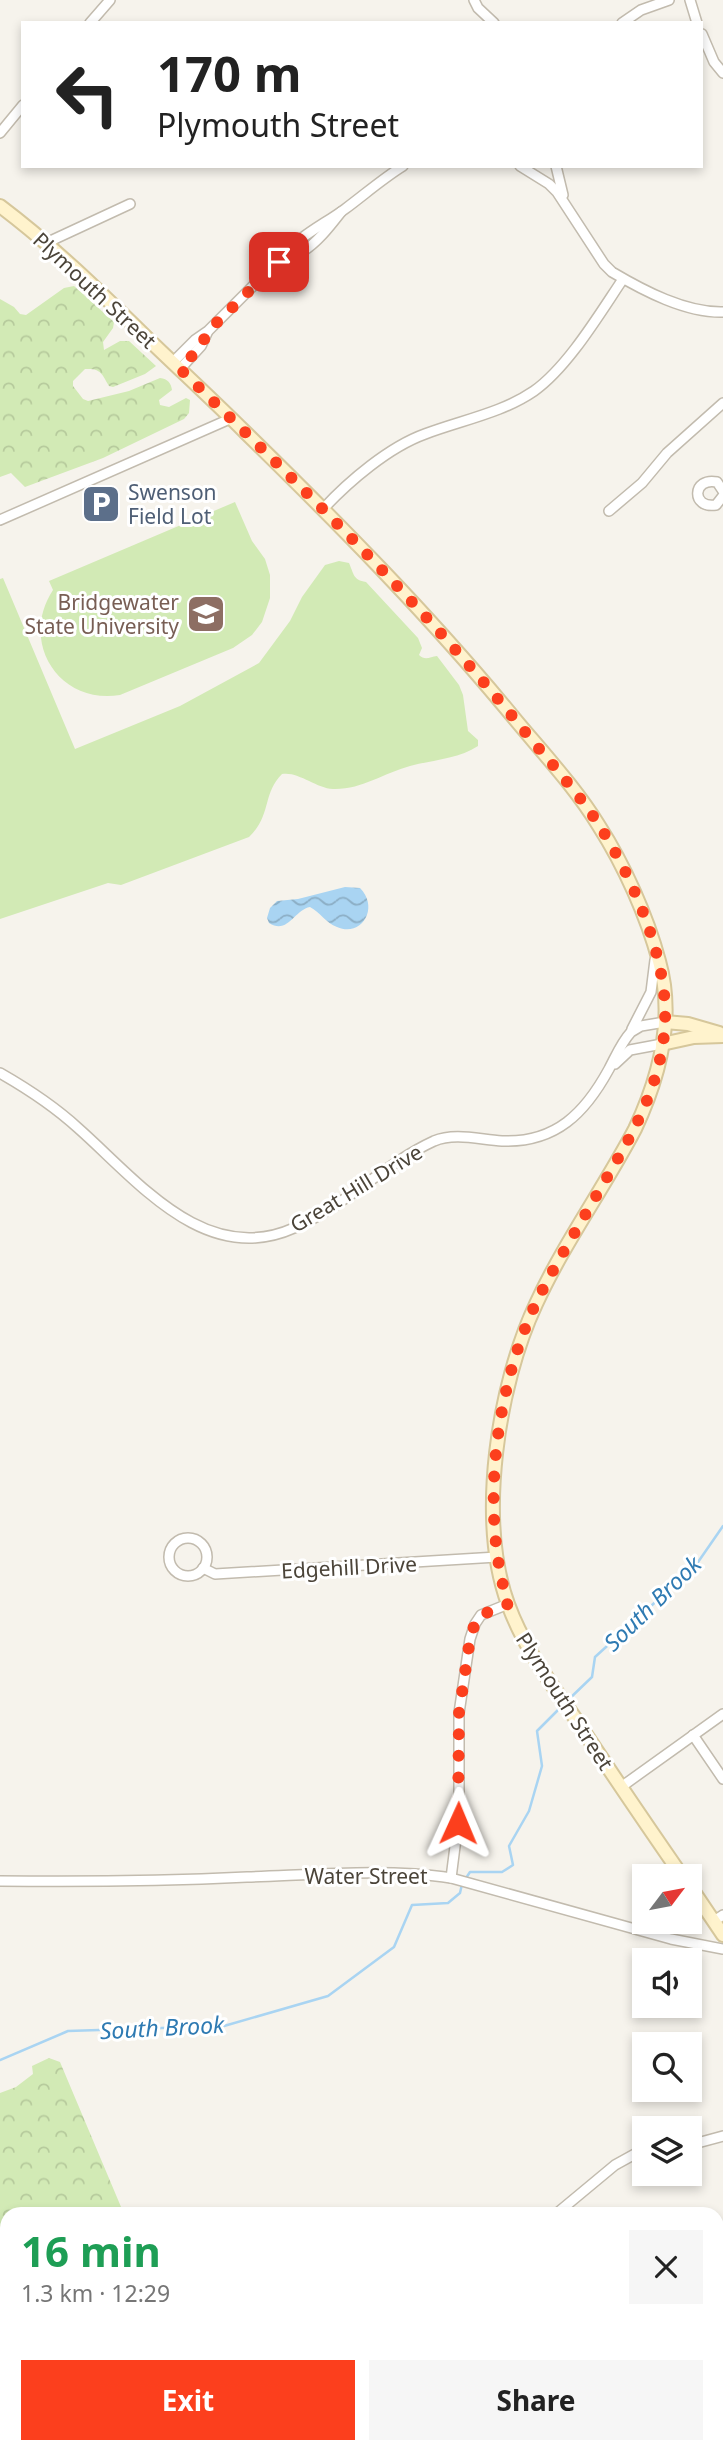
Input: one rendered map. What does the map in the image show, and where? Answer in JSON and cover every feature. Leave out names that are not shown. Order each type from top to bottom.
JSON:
[{"type":"main road","name":"Plymouth Street","points":[[0,206],[46,243],[232,418],[406,594],[461,655],[584,804],[616,854],[656,952],[663,979],[665,1022],[656,1076],[643,1113],[626,1147],[546,1284],[521,1341],[505,1403],[494,1503],[497,1558],[508,1604],[531,1652],[674,1864]]},
{"type":"main road","points":[[665,1022],[688,1024],[723,1035]]},
{"type":"main road","points":[[662,1044],[688,1038],[723,1035]]},
{"type":"main road","points":[[702,1900],[718,1918],[723,1935]]},
{"type":"street","points":[[92,21],[110,0]]},
{"type":"street","points":[[474,0],[478,8],[492,21]]},
{"type":"street","points":[[625,21],[641,10],[669,0]]},
{"type":"street","points":[[690,0],[696,21]]},
{"type":"street","points":[[703,36],[714,62],[723,73]]},
{"type":"street","points":[[0,134],[21,108]]},
{"type":"street","points":[[176,365],[195,340],[208,331],[279,262],[309,247],[341,212],[400,168]]},
{"type":"street","points":[[523,168],[549,184],[604,264],[623,279],[677,303],[723,312]]},
{"type":"street","points":[[556,168],[560,188],[569,210]]},
{"type":"street","points":[[46,243],[130,204]]},
{"type":"street","points":[[323,509],[357,478],[409,441],[503,408],[537,389],[558,368],[623,279]]},
{"type":"street","points":[[609,511],[642,483],[667,453],[723,402]]},
{"type":"street","points":[[0,520],[232,418]]},
{"type":"street","points":[[717,482],[723,473]]},
{"type":"street","points":[[704,482],[717,482],[723,493],[719,503],[712,506],[704,504],[698,497],[699,489],[704,482]]},
{"type":"street","name":"Great Hill Drive","points":[[0,1073],[63,1115],[156,1199],[184,1220],[211,1231],[249,1237],[281,1233],[303,1224],[400,1160],[443,1138],[516,1142],[548,1135],[566,1124],[609,1070],[648,1001],[656,952]]},
{"type":"street","name":"Great Hill Drive","points":[[621,1045],[637,1027],[665,1022]]},
{"type":"street","name":"Great Hill Drive","points":[[609,1070],[631,1051],[662,1044]]},
{"type":"street","name":"Edgehill Drive","points":[[183,1538],[199,1541],[206,1552],[207,1559],[203,1568],[193,1575],[186,1576],[177,1572],[169,1561],[172,1546],[183,1538]]},
{"type":"street","name":"Edgehill Drive","points":[[203,1568],[215,1574],[497,1558]]},
{"type":"street","points":[[459,1880],[459,1713],[468,1647],[475,1623],[481,1615],[508,1604]]},
{"type":"street","points":[[621,1787],[723,1714]]},
{"type":"street","points":[[693,1735],[723,1779]]},
{"type":"street","name":"Water Street","points":[[0,1881],[422,1874],[459,1880],[671,1939],[723,1949]]},
{"type":"street","points":[[702,2142],[723,2136]]},
{"type":"street","points":[[564,2207],[615,2165],[632,2156]]},
{"type":"green space","points":[[74,286],[114,322],[103,342],[104,350],[120,341],[129,341],[156,366],[145,374],[113,387],[109,386],[98,371],[85,369],[73,381],[73,386],[83,399],[88,401],[129,391],[160,378],[169,382],[172,390],[159,400],[160,405],[169,407],[186,398],[190,400],[189,413],[184,419],[103,458],[25,487],[11,473],[0,477],[0,299],[20,314],[26,315],[64,288]]},
{"type":"green space","points":[[235,502],[252,541],[265,559],[270,575],[270,598],[262,622],[252,635],[233,648],[120,695],[98,695],[79,690],[63,680],[51,666],[43,649],[41,630],[44,610],[53,590],[49,581]]},
{"type":"green space","points":[[339,561],[349,563],[356,578],[366,582],[418,638],[422,648],[419,655],[425,658],[437,656],[459,685],[468,731],[478,740],[478,746],[454,756],[410,766],[343,789],[327,788],[294,775],[282,774],[272,789],[261,821],[249,837],[121,885],[108,883],[0,919],[0,579],[3,578],[75,749],[180,706],[259,663],[290,621],[302,597],[325,565]]},
{"type":"green space","points":[[49,2058],[60,2062],[121,2207],[0,2207],[0,2093],[16,2087],[33,2074],[32,2066]]},
{"type":"water","points":[[345,887],[360,888],[368,904],[365,919],[354,928],[346,929],[333,925],[310,907],[281,926],[269,923],[267,918],[270,908],[277,901],[298,899]]},
{"type":"waterway","name":"South Brook","points":[[567,1701],[592,1677],[595,1657],[696,1565],[723,1526]]},
{"type":"waterway","name":"South Brook","points":[[0,2060],[68,2031],[224,2026],[328,1996],[394,1947],[412,1905],[448,1903],[460,1893],[470,1872],[502,1872],[513,1865],[509,1846],[529,1811],[542,1766],[537,1731],[562,1706]]},
{"type":"place","name":"Swenson Field Lot","points":[[101,504]]},
{"type":"place","name":"Bridgewater State University","points":[[206,614]]},
{"type":"route","points":[[279,262],[208,331],[201,346],[180,369],[406,594],[479,676],[571,787],[616,854],[655,949],[663,979],[664,1033],[659,1064],[647,1102],[626,1147],[537,1302],[521,1341],[509,1382],[494,1494],[494,1535],[508,1604],[481,1615],[475,1623],[468,1647],[459,1713],[458,1823]]}]
